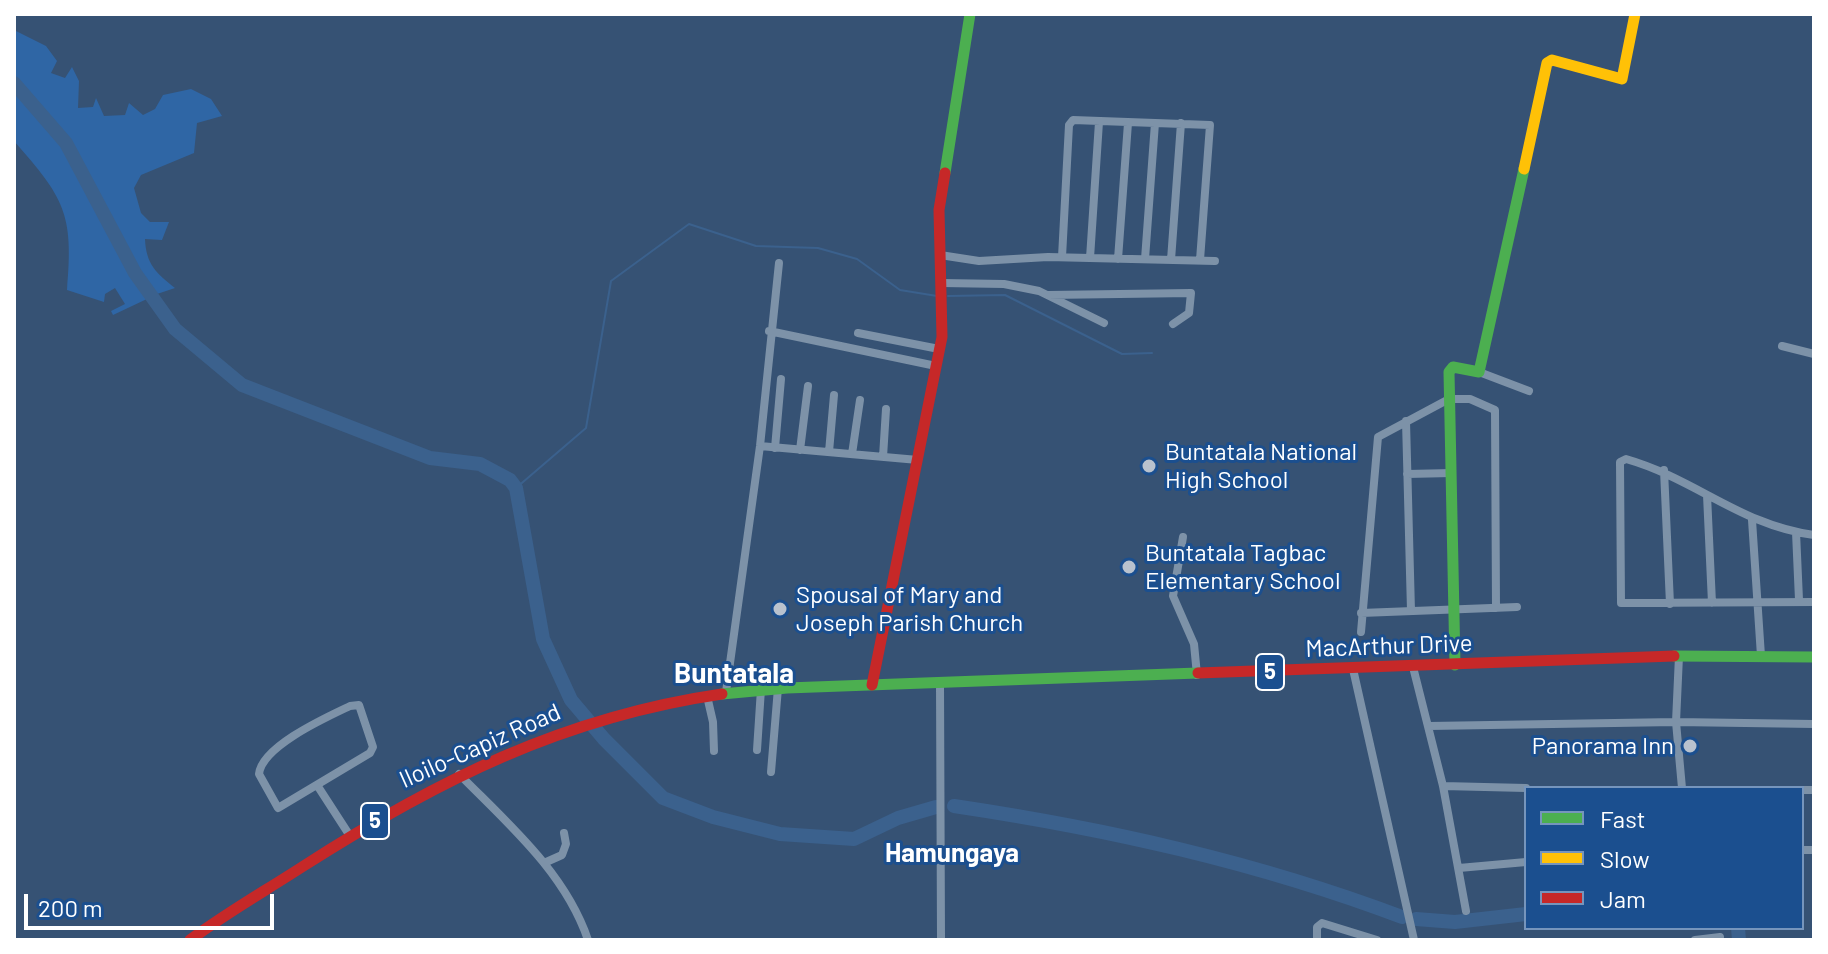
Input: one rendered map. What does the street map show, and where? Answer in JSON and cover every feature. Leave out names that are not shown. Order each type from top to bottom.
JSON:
[{"type":"main road","points":[[872,685],[939,349],[943,310],[939,210],[970,14]]},
{"type":"main road","points":[[1455,665],[1450,369],[1479,372],[1547,63],[1552,60],[1615,80],[1622,79],[1635,14]]},
{"type":"main road","name":"MacArthur Drive","points":[[726,692],[1679,656],[1814,657]]},
{"type":"main road","name":"Iloilo-Capiz Road","points":[[190,940],[350,836],[459,774],[604,717],[647,705],[726,692]]},
{"type":"street","points":[[1062,257],[1069,125],[1073,120],[1181,123],[1212,127],[1200,260]]},
{"type":"street","points":[[1090,258],[1099,122]]},
{"type":"street","points":[[1118,259],[1128,123]]},
{"type":"street","points":[[1145,259],[1155,123]]},
{"type":"street","points":[[1171,260],[1181,123]]},
{"type":"street","points":[[940,255],[979,261],[1062,257],[1215,261]]},
{"type":"street","points":[[726,692],[760,446],[769,331],[779,263]]},
{"type":"street","points":[[942,286],[1004,284],[1048,295],[1104,323]]},
{"type":"street","points":[[1048,295],[1191,293],[1189,313],[1173,324]]},
{"type":"street","points":[[769,331],[936,366]]},
{"type":"street","points":[[858,333],[939,349]]},
{"type":"street","points":[[1782,346],[1814,354]]},
{"type":"street","points":[[1479,372],[1529,391]]},
{"type":"street","points":[[775,448],[781,379]]},
{"type":"street","points":[[800,450],[808,386]]},
{"type":"street","points":[[829,452],[834,395]]},
{"type":"street","points":[[1361,632],[1378,437],[1449,399],[1470,399],[1495,410],[1496,608]]},
{"type":"street","points":[[852,454],[860,400]]},
{"type":"street","points":[[883,457],[886,409]]},
{"type":"street","points":[[1406,421],[1411,611]]},
{"type":"street","points":[[760,446],[918,460]]},
{"type":"street","points":[[1814,535],[1752,520],[1664,470],[1626,459],[1620,462],[1620,599],[1624,605],[1756,600],[1814,602]]},
{"type":"street","points":[[1664,470],[1670,604]]},
{"type":"street","points":[[1407,474],[1452,473]]},
{"type":"street","points":[[1707,495],[1712,603]]},
{"type":"street","points":[[1752,520],[1761,656]]},
{"type":"street","points":[[1796,532],[1799,600]]},
{"type":"street","points":[[1183,537],[1173,596],[1194,644],[1197,676]]},
{"type":"street","points":[[1361,613],[1517,607]]},
{"type":"street","points":[[1679,656],[1676,722],[1682,786]]},
{"type":"street","points":[[1413,667],[1443,786],[1466,911]]},
{"type":"street","points":[[1353,669],[1414,940]]},
{"type":"street","points":[[940,684],[941,940]]},
{"type":"street","points":[[771,772],[778,688]]},
{"type":"street","points":[[757,750],[761,689]]},
{"type":"street","points":[[707,696],[713,722],[714,751]]},
{"type":"street","points":[[359,705],[373,749],[317,785],[278,808],[265,789],[260,768],[289,739],[350,706],[359,705]]},
{"type":"street","points":[[1429,726],[1676,722],[1814,724]]},
{"type":"street","points":[[459,774],[563,887],[588,940]]},
{"type":"street","points":[[317,785],[350,836]]},
{"type":"street","points":[[1443,786],[1524,788]]},
{"type":"street","points":[[544,863],[562,855],[566,844],[564,833]]},
{"type":"street","points":[[1459,868],[1524,862]]},
{"type":"street","points":[[1317,940],[1317,927],[1322,923],[1377,940]]},
{"type":"street","points":[[1695,940],[1720,937]]},
{"type":"shaded area","points":[[14,30],[46,46],[57,61],[51,73],[65,78],[72,67],[79,81],[78,108],[93,107],[96,98],[104,116],[125,115],[129,103],[143,115],[155,109],[163,95],[191,89],[211,99],[222,116],[197,123],[194,153],[141,175],[134,188],[141,213],[150,222],[169,222],[162,240],[145,239],[147,255],[153,267],[175,288],[154,295],[69,142],[14,78]]},
{"type":"shaded area","points":[[14,90],[67,151],[149,298],[113,315],[111,311],[125,304],[115,288],[105,294],[104,302],[67,290],[69,242],[62,208],[55,193],[14,141]]},
{"type":"waterway","points":[[14,83],[66,143],[135,273],[175,329],[242,385],[430,458],[480,464],[510,480],[516,488],[543,639],[571,700],[604,739],[663,798],[713,817],[780,834],[854,839],[898,818],[936,807]]},
{"type":"waterway","points":[[516,488],[586,428],[611,281],[689,224],[756,246],[818,248],[857,259],[900,290],[937,296]]},
{"type":"waterway","points":[[948,296],[1005,295],[1122,354],[1152,353]]},
{"type":"waterway","points":[[954,806],[1068,825],[1181,850],[1292,880],[1402,917]]},
{"type":"waterway","points":[[1416,919],[1455,922],[1524,914]]},
{"type":"waterway","points":[[1738,930],[1739,940]]},
{"type":"traffic: fast","points":[[945,173],[970,14]]},
{"type":"traffic: fast","points":[[1455,665],[1449,372],[1453,367],[1479,372],[1524,169]]},
{"type":"traffic: fast","points":[[1674,656],[1814,657]]},
{"type":"traffic: fast","points":[[722,694],[787,688],[1198,673]]},
{"type":"traffic: slow","points":[[1524,169],[1547,63],[1552,60],[1622,79],[1635,14]]},
{"type":"traffic: jam","points":[[872,685],[942,337],[939,210],[945,173]]},
{"type":"traffic: jam","points":[[1198,673],[1674,656]]},
{"type":"traffic: jam","points":[[190,940],[352,836],[402,807],[503,757],[608,719],[722,694]]},
{"type":"place","name":"Buntatala National High School","points":[[1149,466]]},
{"type":"place","name":"Buntatala Tagbac Elementary School","points":[[1129,567]]},
{"type":"place","name":"Spousal of Mary and Joseph Parish Church","points":[[780,609]]},
{"type":"place","name":"Panorama Inn","points":[[1690,746]]},
{"type":"district","name":"Buntatala","points":[[734,674]]},
{"type":"district","name":"Hamungaya","points":[[952,853]]}]
